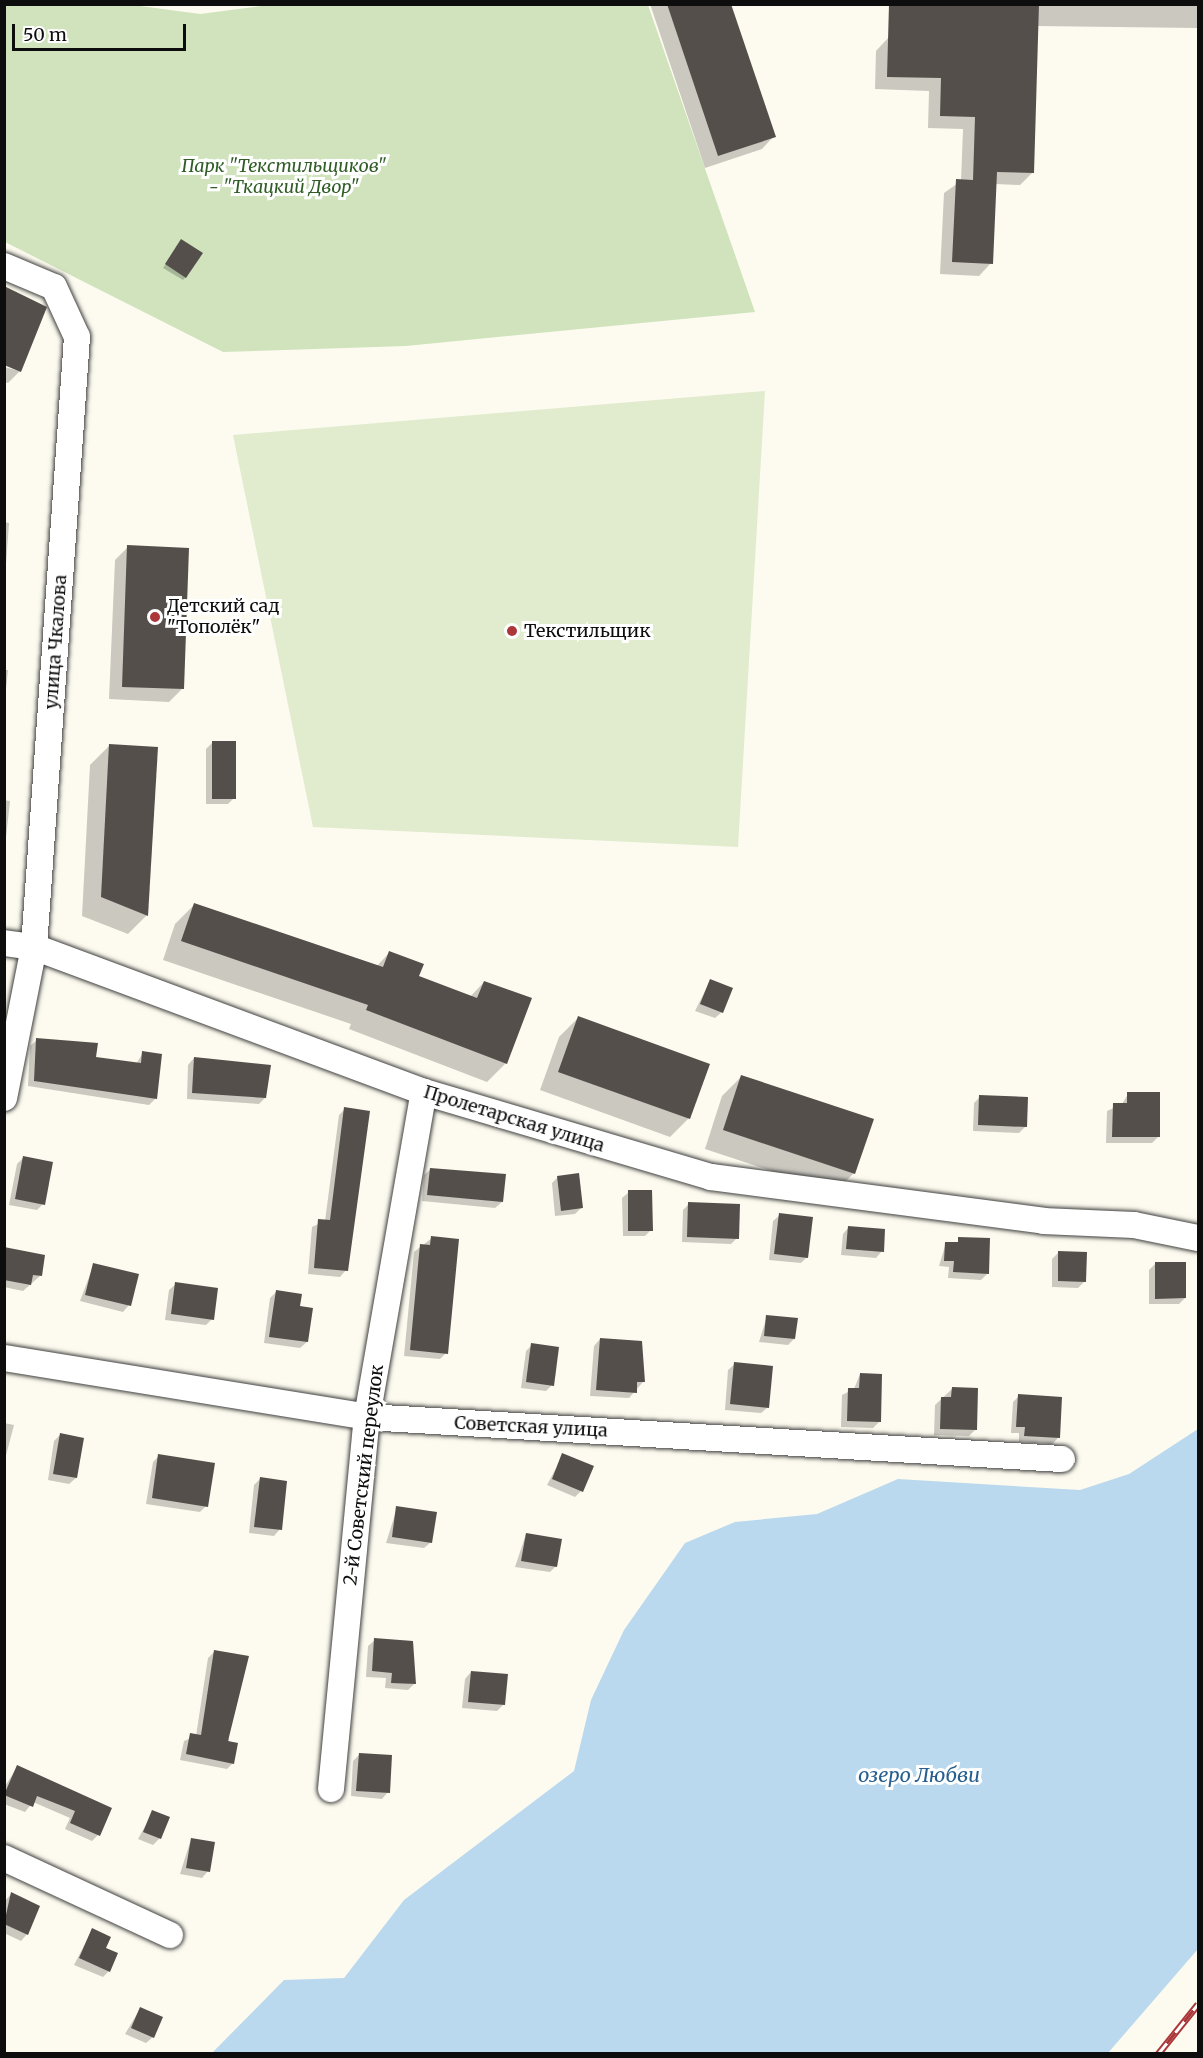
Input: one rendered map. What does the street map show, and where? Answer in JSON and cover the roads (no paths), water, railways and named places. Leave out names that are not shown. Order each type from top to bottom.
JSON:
[{"type":"street","name":"улица Чкалова","points":[[4,266],[54,287],[77,337],[34,946],[4,1098]]},
{"type":"street","name":"Пролетарская улица","points":[[4,943],[34,946],[424,1092],[711,1177],[1043,1221],[1134,1225],[1198,1238]]},
{"type":"street","name":"2-й Советский переулок","points":[[332,1789],[367,1417],[424,1092]]},
{"type":"street","name":"Советская улица","points":[[4,1358],[367,1417],[1062,1459]]},
{"type":"street","points":[[4,1858],[170,1935]]},
{"type":"water","name":"озеро Любви","points":[[1198,1429],[1198,1949],[1108,2053],[212,2053],[284,1980],[344,1978],[404,1900],[574,1771],[591,1700],[624,1630],[685,1543],[735,1522],[817,1514],[898,1479],[1080,1490],[1129,1474]]},
{"type":"railway","points":[[1158,2054],[1198,2004]]},
{"type":"place","name":"Детский сад \"Тополёк\"","points":[[155,617]]},
{"type":"place","name":"Текстильщик","points":[[512,631]]},
{"type":"park label","name":"Парк \"Текстильщиков\" - \"Ткацкий Двор\"","points":[[284,177]]}]
